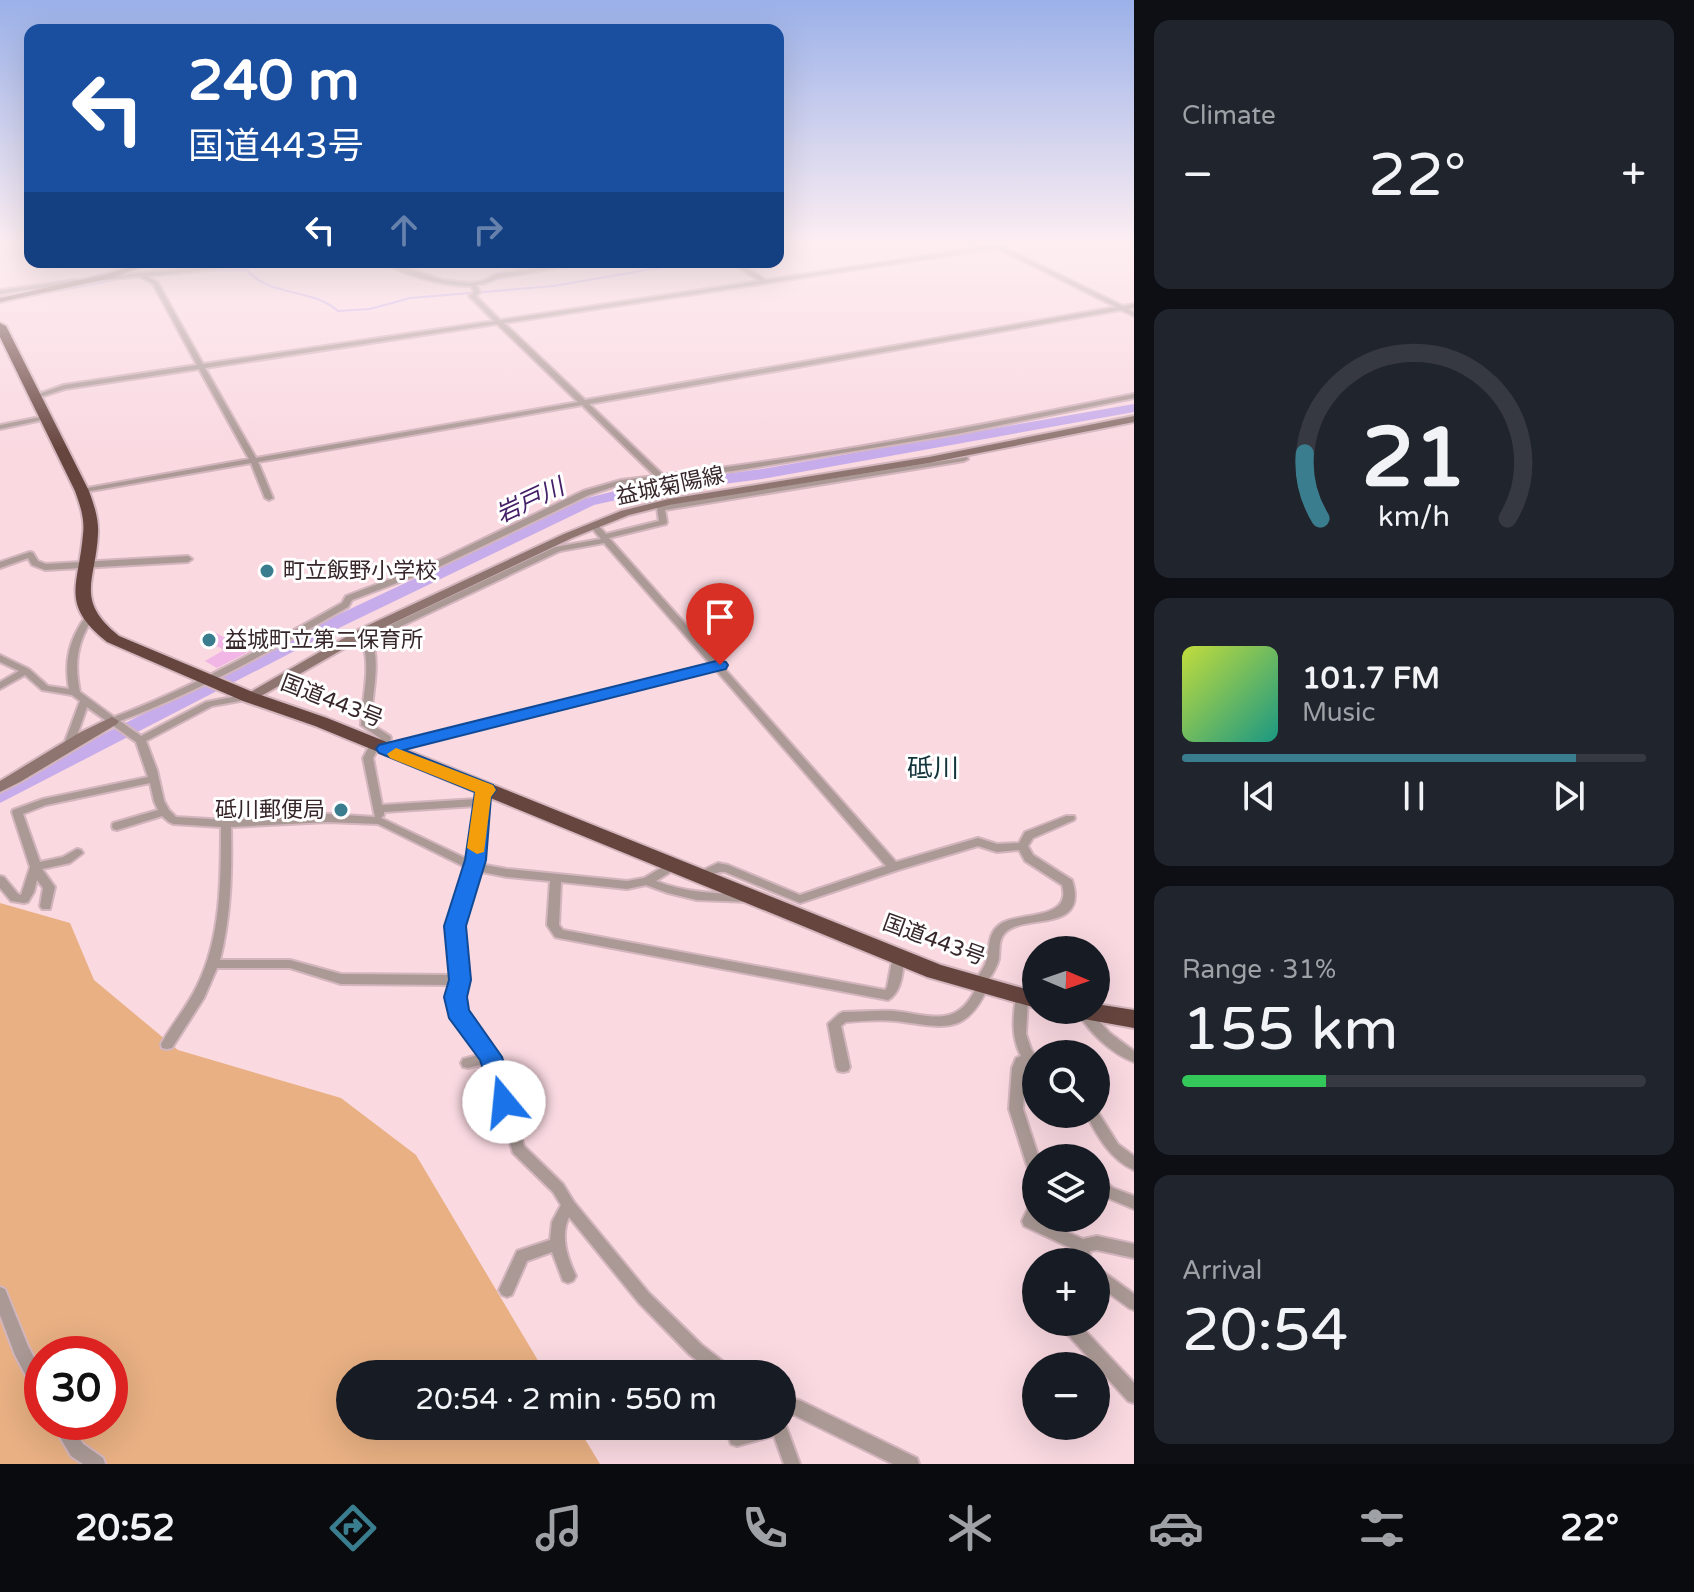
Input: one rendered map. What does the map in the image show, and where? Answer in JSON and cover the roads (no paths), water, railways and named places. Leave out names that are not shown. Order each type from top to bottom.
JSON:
[{"type":"highway","points":[[0,326],[82,491],[89,512],[91,532],[82,593],[89,618]]},
{"type":"highway","name":"国道443号","points":[[89,618],[113,639],[381,748],[484,796],[673,865],[899,956],[1022,996]]},
{"type":"highway","points":[[1110,1015],[1134,1019]]},
{"type":"main road","name":"益城菊陽線","points":[[245,695],[625,513],[669,502],[929,460],[1134,419]]},
{"type":"main road","points":[[0,787],[34,769],[69,744],[114,723]]},
{"type":"street","points":[[172,312],[253,459],[269,498]]},
{"type":"street","points":[[489,312],[660,476]]},
{"type":"street","points":[[35,397],[64,387],[569,312]]},
{"type":"street","points":[[82,491],[1096,312]]},
{"type":"street","points":[[114,723],[214,680],[345,605],[349,598],[436,565],[586,493],[660,476],[733,469],[957,432],[1134,396]]},
{"type":"street","points":[[0,427],[45,418]]},
{"type":"street","points":[[381,748],[386,738],[366,725],[370,665],[365,636],[558,549],[663,522],[661,508],[964,459]]},
{"type":"street","points":[[594,526],[720,665],[894,867]]},
{"type":"street","points":[[0,565],[25,555],[30,555],[35,563],[45,567],[188,559]]},
{"type":"street","points":[[75,693],[72,680],[73,641],[89,618]]},
{"type":"street","points":[[0,658],[26,671],[45,688],[75,693],[140,740],[164,812],[173,820],[226,824],[328,818],[380,821],[473,866],[627,885],[647,881],[673,865]]},
{"type":"street","points":[[380,821],[368,758],[381,748],[720,665]]},
{"type":"street","points":[[0,686],[26,671]]},
{"type":"street","points":[[140,740],[209,704],[245,695]]},
{"type":"street","points":[[69,744],[85,700]]},
{"type":"street","points":[[46,906],[49,887],[36,867],[17,812],[43,802],[154,779]]},
{"type":"street","points":[[378,809],[484,796],[473,866],[455,926],[460,980],[455,997],[457,1012],[491,1057],[518,1149],[558,1188],[569,1206],[644,1298],[709,1360]]},
{"type":"street","points":[[117,826],[164,812]]},
{"type":"street","points":[[1022,846],[1029,835],[1070,818]]},
{"type":"street","points":[[167,1044],[193,1004],[213,964],[228,883],[226,824]]},
{"type":"street","points":[[701,876],[718,867],[728,869],[800,899],[978,842],[997,848],[1022,846]]},
{"type":"street","points":[[843,1067],[834,1024],[837,1020],[843,1017],[898,1017],[920,1023],[943,1024],[971,1009],[992,962],[992,942],[1004,927],[1013,922],[1050,918],[1066,903],[1068,883],[1029,858],[1022,846]]},
{"type":"street","points":[[36,867],[66,860],[77,853]]},
{"type":"street","points":[[0,880],[15,898],[24,899],[30,892],[30,880],[36,867]]},
{"type":"street","points":[[556,878],[553,925],[559,934],[888,995],[893,988],[899,956]]},
{"type":"street","points":[[647,881],[667,892],[722,899],[756,898]]},
{"type":"street","points":[[213,964],[290,964],[341,979],[460,980]]},
{"type":"street","points":[[1022,1017],[1019,1025],[1022,1044]]},
{"type":"street","points":[[1092,1024],[1119,1049],[1134,1057]]},
{"type":"street","points":[[468,1063],[491,1057]]},
{"type":"street","points":[[1022,1062],[1016,1109],[1022,1128]]},
{"type":"street","points":[[1101,1128],[1113,1148],[1134,1164]]},
{"type":"street","points":[[1110,1193],[1134,1203]]},
{"type":"street","points":[[568,1276],[556,1244],[564,1211],[569,1206]]},
{"type":"street","points":[[1047,1232],[1073,1248]]},
{"type":"street","points":[[1091,1248],[1097,1243],[1134,1251]]},
{"type":"street","points":[[507,1290],[522,1256],[556,1244]]},
{"type":"street","points":[[1110,1285],[1134,1303]]},
{"type":"street","points":[[0,1294],[24,1356]]},
{"type":"street","points":[[1080,1336],[1134,1395]]},
{"type":"street","points":[[796,1407],[911,1464]]},
{"type":"street","points":[[71,1440],[77,1450],[97,1464]]},
{"type":"street","points":[[783,1440],[792,1464]]},
{"type":"waterway","name":"岩戸川","points":[[0,796],[335,623],[589,502],[639,490],[762,474],[1134,408]]},
{"type":"place","name":"町立飯野小学校","points":[[267,571]]},
{"type":"place","name":"益城町立第二保育所","points":[[209,640]]},
{"type":"place","name":"砥川郵便局","points":[[341,810]]},
{"type":"district","name":"砥川","points":[[933,768]]}]
